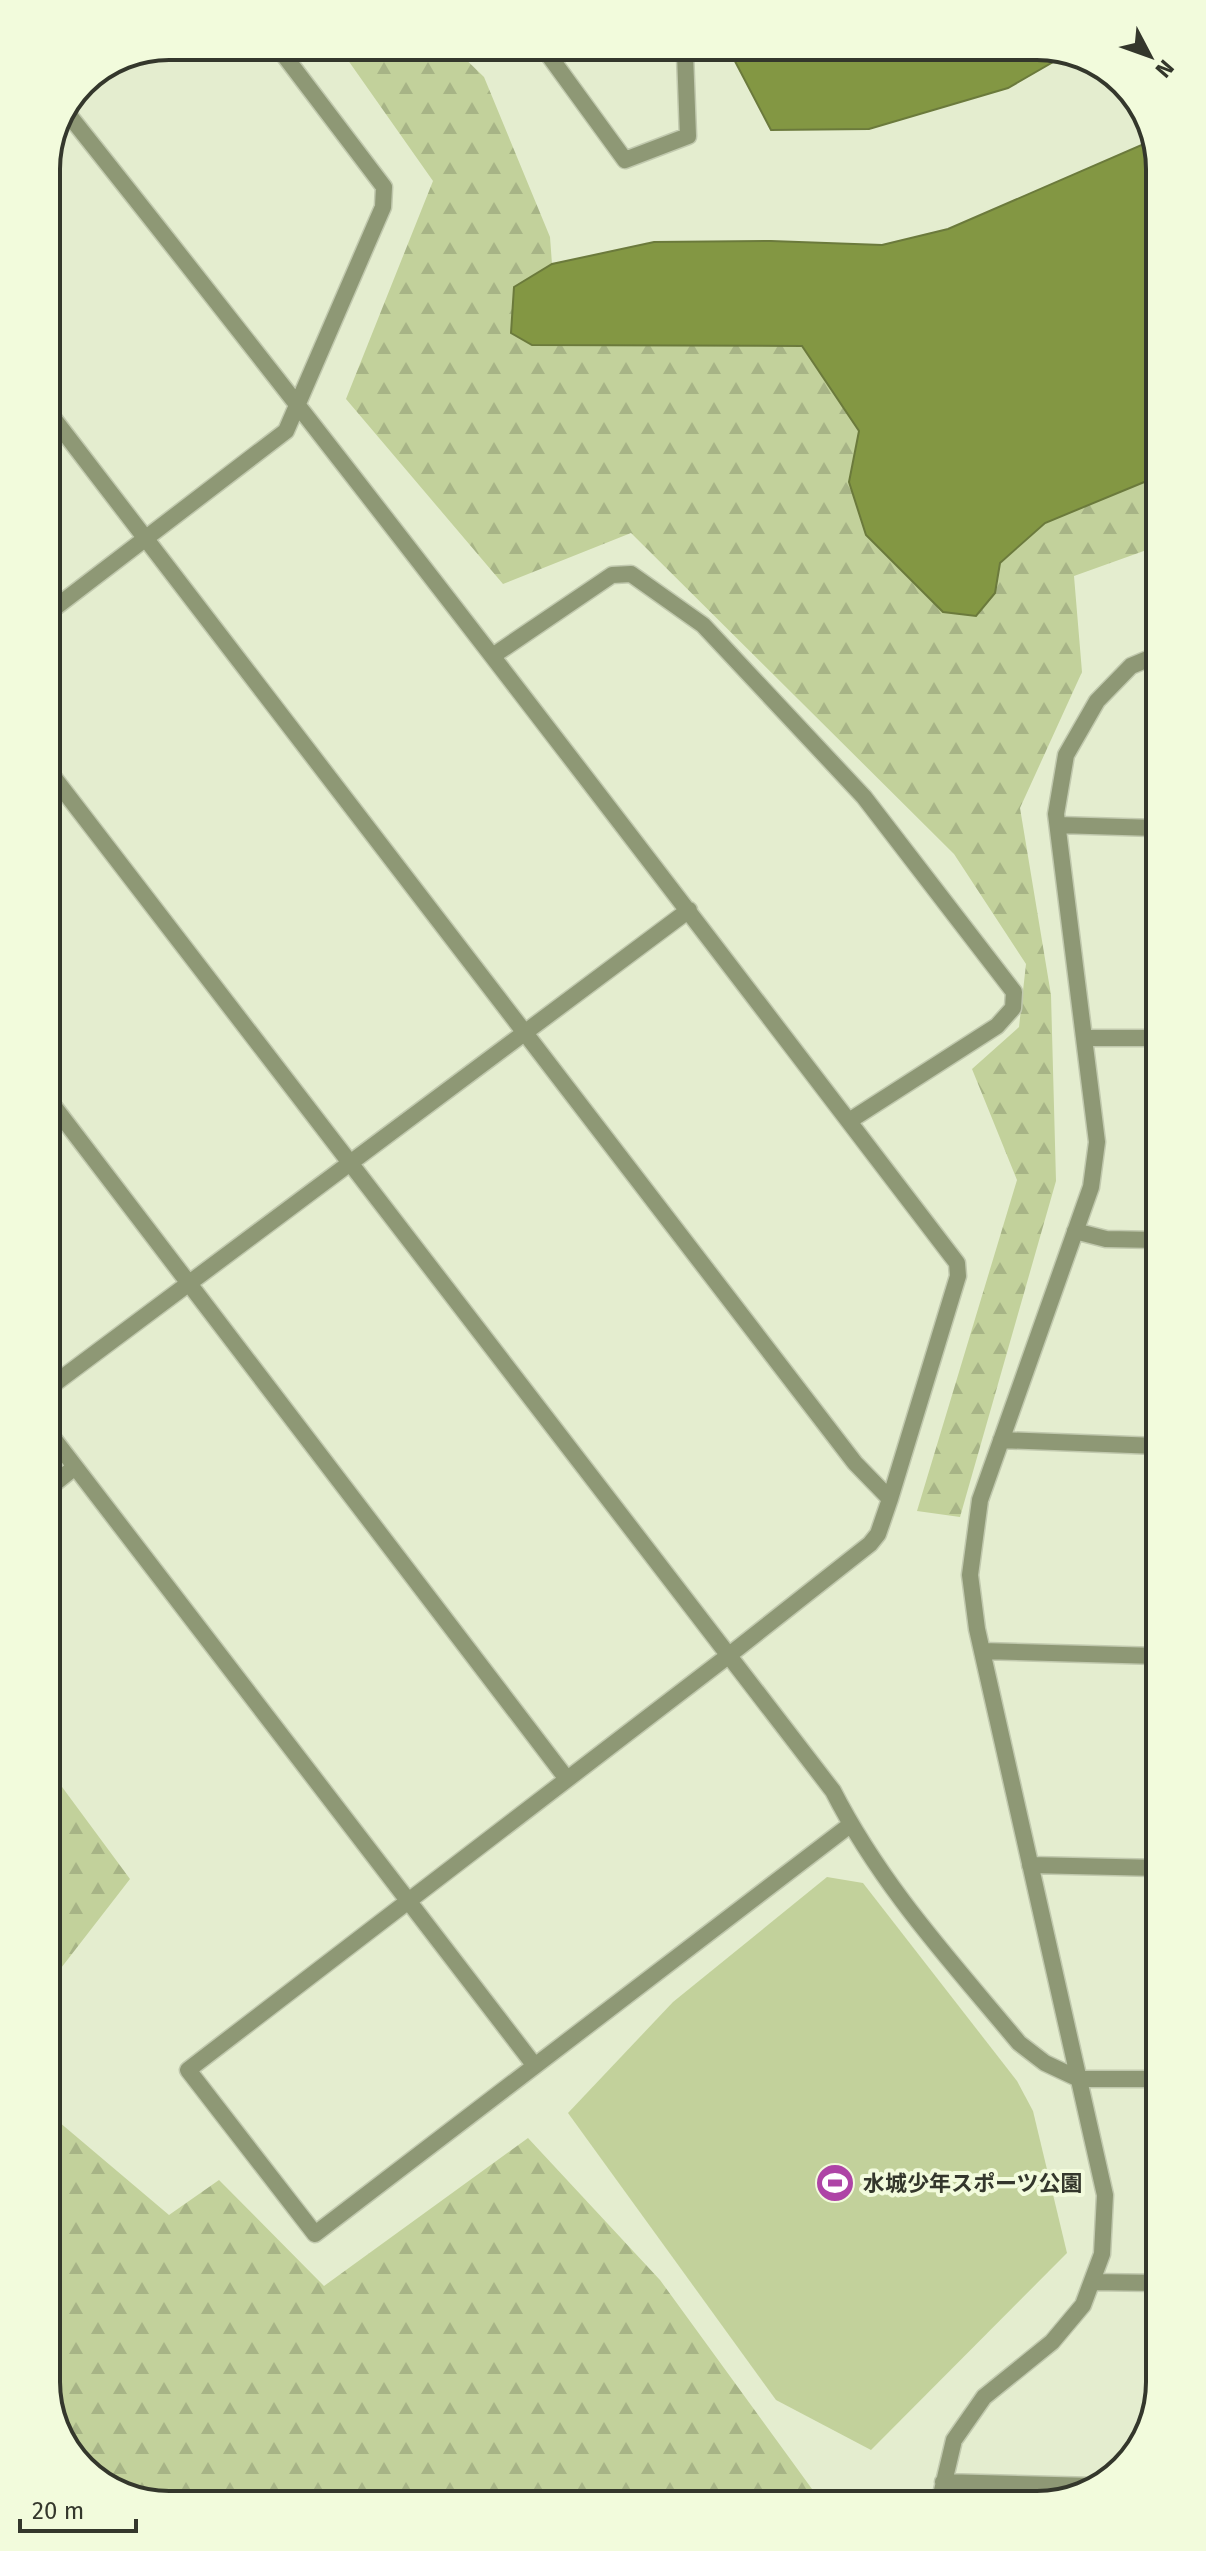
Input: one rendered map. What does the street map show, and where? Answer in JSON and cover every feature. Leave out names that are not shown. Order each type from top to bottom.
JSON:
[{"type":"street","points":[[60,604],[286,431],[383,207],[384,187],[288,60]]},
{"type":"street","points":[[552,60],[625,160],[688,136],[685,60]]},
{"type":"street","points":[[72,119],[494,655],[957,1263],[958,1276],[890,1499],[878,1534],[870,1544],[188,2070],[315,2234],[850,1825]]},
{"type":"street","points":[[60,427],[855,1463],[890,1499]]},
{"type":"street","points":[[494,655],[612,575],[631,574],[703,625],[864,797],[1014,992],[1013,1008],[997,1026],[849,1121]]},
{"type":"street","points":[[941,2491],[954,2440],[984,2397],[1052,2342],[1083,2305],[1102,2254],[1105,2195],[982,1651],[970,1575],[980,1500],[1091,1187],[1097,1142],[1056,814],[1066,755],[1097,701],[1131,666],[1146,660]]},
{"type":"street","points":[[60,786],[833,1791],[850,1825],[892,1891],[1019,2043],[1045,2063],[1079,2079],[1146,2079]]},
{"type":"street","points":[[1058,825],[1146,828]]},
{"type":"street","points":[[60,1380],[689,910]]},
{"type":"street","points":[[1084,1038],[1146,1038]]},
{"type":"street","points":[[60,1114],[567,1779]]},
{"type":"street","points":[[1075,1231],[1106,1239],[1146,1240]]},
{"type":"street","points":[[1001,1440],[1146,1446]]},
{"type":"street","points":[[60,1447],[535,2066]]},
{"type":"street","points":[[60,1479],[75,1467]]},
{"type":"street","points":[[982,1651],[1146,1656]]},
{"type":"street","points":[[1030,1865],[1146,1868]]},
{"type":"street","points":[[1092,2282],[1146,2283]]},
{"type":"street","points":[[943,2482],[1071,2485]]},
{"type":"green space","points":[[348,60],[466,60],[484,77],[550,237],[552,264],[514,287],[512,333],[532,345],[802,346],[859,431],[849,482],[995,593],[1000,564],[1045,523],[1146,481],[1146,550],[1074,576],[1082,672],[1020,808],[1051,995],[1056,1181],[960,1517],[917,1511],[1017,1180],[972,1069],[1019,1027],[1026,964],[954,854],[631,533],[503,584],[346,399],[433,181]]},
{"type":"green space","points":[[60,1784],[130,1879],[60,1969]]},
{"type":"green space","name":"水城少年スポーツ公園","points":[[827,1877],[863,1883],[1017,2081],[1033,2111],[1067,2253],[871,2450],[776,2400],[568,2113],[673,2002]]},
{"type":"green space","points":[[60,2123],[169,2215],[219,2180],[324,2286],[528,2138],[660,2280],[813,2491],[147,2489],[102,2469],[87,2454],[71,2430],[62,2404]]},
{"type":"shaded area","points":[[734,60],[1054,62],[1008,88],[869,129],[771,130]]},
{"type":"shaded area","points":[[1143,144],[1146,169],[1146,481],[1045,523],[1000,563],[995,593],[976,616],[943,612],[866,535],[849,482],[859,431],[802,346],[532,345],[511,333],[514,287],[552,264],[654,242],[771,241],[882,245],[948,229]]},
{"type":"place","name":"水城少年スポーツ公園","points":[[835,2183]]}]
